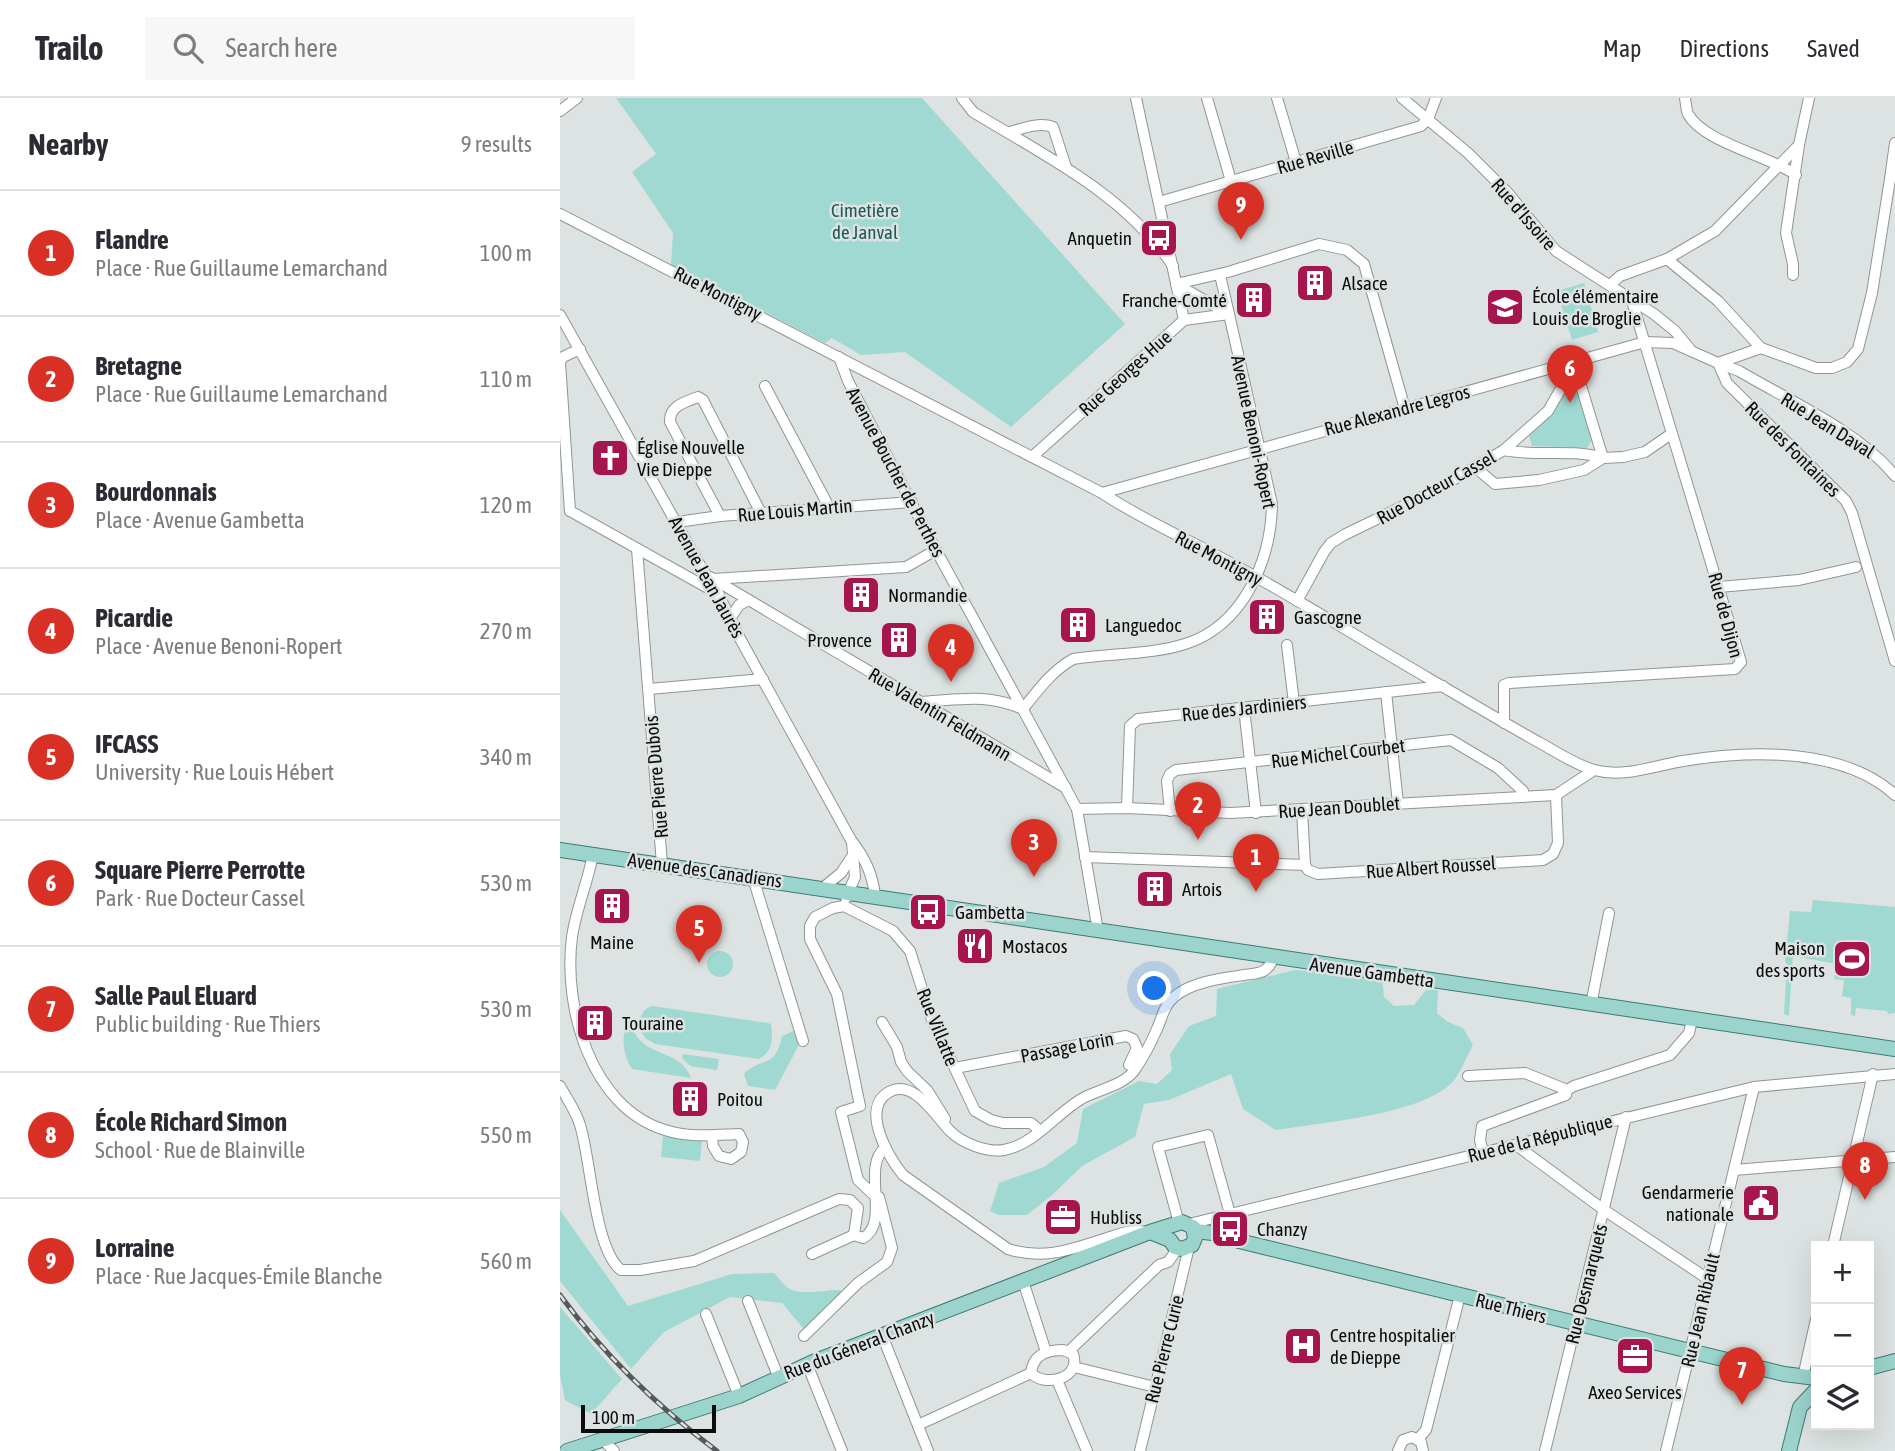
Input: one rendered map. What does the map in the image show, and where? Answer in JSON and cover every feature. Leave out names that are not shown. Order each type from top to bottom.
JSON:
[{"type":"main road","name":"Avenue des Canadiens","points":[[560,850],[849,891]]},
{"type":"main road","name":"Avenue Gambetta","points":[[849,891],[1098,931],[1895,1049]]},
{"type":"main road","points":[[1150,1232],[1183,1235]]},
{"type":"main road","name":"Rue du Géneral Chanzy","points":[[566,1451],[738,1396],[807,1364],[1150,1232]]},
{"type":"main road","name":"Rue Thiers","points":[[1183,1235],[1221,1234],[1238,1241],[1576,1324],[1810,1378]]},
{"type":"main road","points":[[1873,1367],[1895,1362]]},
{"type":"main road","points":[[1784,1374],[1808,1399],[1789,1451]]},
{"type":"street","points":[[962,98],[973,112],[1010,132],[1101,192],[1140,226],[1172,266]]},
{"type":"street","points":[[1136,98],[1184,320]]},
{"type":"street","points":[[1207,98],[1231,181]]},
{"type":"street","points":[[1277,98],[1296,162]]},
{"type":"street","name":"Rue d'Issoire","points":[[1402,98],[1468,153],[1508,193],[1556,251],[1654,314],[1675,331],[1693,352],[1718,363]]},
{"type":"street","points":[[1428,119],[1436,98]]},
{"type":"street","points":[[1685,98],[1687,112],[1707,134],[1782,165],[1796,175]]},
{"type":"street","points":[[1793,275],[1786,233],[1799,145],[1810,98]]},
{"type":"street","points":[[560,111],[571,100]]},
{"type":"street","name":"Rue Reville","points":[[1159,202],[1421,126],[1428,119]]},
{"type":"street","points":[[1010,132],[1037,125],[1046,124],[1053,127],[1066,167]]},
{"type":"street","points":[[1667,259],[1718,301],[1761,348],[1816,368],[1832,369],[1847,362],[1858,349],[1872,293],[1893,177],[1895,143]]},
{"type":"street","points":[[1610,285],[1620,276],[1667,259],[1715,231],[1799,145]]},
{"type":"street","name":"Rue Montigny","points":[[560,214],[1102,493],[1256,577],[1504,723],[1594,770],[1637,772],[1727,754],[1772,754],[1829,762],[1881,782],[1895,795]]},
{"type":"street","points":[[1140,226],[1163,220]]},
{"type":"street","points":[[1176,284],[1220,275],[1319,244],[1336,246],[1354,254],[1364,264],[1405,408]]},
{"type":"street","name":"Avenue Benoni-Ropert","points":[[1024,709],[1059,667],[1073,659],[1172,647],[1186,644],[1209,633],[1232,614],[1256,577],[1272,523],[1272,504],[1220,275]]},
{"type":"street","points":[[1176,284],[1229,314]]},
{"type":"street","name":"Rue de Dijon","points":[[1504,723],[1503,691],[1504,685],[1508,683],[1739,667],[1741,657],[1632,301]]},
{"type":"street","name":"Rue Georges Hue","points":[[1032,457],[1184,320],[1229,314]]},
{"type":"street","name":"Avenue Jean Jaurès","points":[[560,315],[698,562],[710,577],[730,619],[851,840],[865,858],[872,874],[875,895]]},
{"type":"street","name":"Rue Alexandre Legros","points":[[1102,493],[1645,342],[1673,343],[1693,352]]},
{"type":"street","points":[[1718,363],[1761,348]]},
{"type":"street","points":[[580,349],[560,362],[565,514],[718,593]]},
{"type":"street","name":"Avenue Boucher de Perthes","points":[[839,357],[848,381],[936,550],[1077,809],[1098,931]]},
{"type":"street","points":[[1574,363],[1572,377],[1603,458]]},
{"type":"street","name":"Rue Jean Daval","points":[[1718,363],[1739,371],[1857,440],[1883,461],[1895,476]]},
{"type":"street","name":"Rue des Fontaines","points":[[1718,363],[1727,383],[1846,501],[1856,526],[1895,661]]},
{"type":"street","points":[[1560,367],[1572,377]]},
{"type":"street","name":"Rue Docteur Cassel","points":[[1297,601],[1331,543],[1476,468],[1504,450],[1548,411],[1572,377]]},
{"type":"street","points":[[765,386],[829,507]]},
{"type":"street","points":[[720,516],[670,422],[669,414],[673,409],[698,397],[703,400],[761,513]]},
{"type":"street","points":[[1504,450],[1524,454],[1559,451],[1586,453],[1603,458],[1623,457],[1645,452],[1671,435]]},
{"type":"street","points":[[1476,468],[1495,484],[1539,480],[1584,470],[1603,458]]},
{"type":"street","name":"Rue Louis Martin","points":[[677,522],[720,516],[912,502]]},
{"type":"street","name":"Rue Pierre Dubois","points":[[637,549],[662,864]]},
{"type":"street","points":[[710,577],[906,568],[936,550]]},
{"type":"street","points":[[681,575],[698,562]]},
{"type":"street","points":[[1719,587],[1798,580],[1856,567]]},
{"type":"street","name":"Rue Valentin Feldmann","points":[[710,577],[1066,788]]},
{"type":"street","points":[[730,619],[739,605],[750,600]]},
{"type":"street","points":[[1287,645],[1294,702]]},
{"type":"street","points":[[649,689],[763,679]]},
{"type":"street","name":"Rue des Jardiniers","points":[[1127,808],[1130,726],[1133,722],[1443,686]]},
{"type":"street","points":[[1385,692],[1398,803]]},
{"type":"street","points":[[919,703],[986,698],[1002,700],[1024,709]]},
{"type":"street","points":[[1244,708],[1256,813]]},
{"type":"street","name":"Rue Michel Courbet","points":[[1170,811],[1167,781],[1170,774],[1176,770],[1451,740],[1498,768],[1523,791],[1524,797]]},
{"type":"street","name":"Rue Jean Doublet","points":[[1077,809],[1127,808],[1256,813],[1556,795],[1594,770]]},
{"type":"street","name":"Rue Albert Roussel","points":[[1085,857],[1306,865],[1308,870],[1318,874],[1543,860],[1553,854],[1558,844],[1556,795]]},
{"type":"street","points":[[1302,810],[1306,865]]},
{"type":"street","name":"Avenue Jean Jaurès","points":[[844,906],[855,877],[851,840]]},
{"type":"street","points":[[593,854],[572,936],[570,968],[574,1010],[590,1059],[605,1085],[624,1105],[644,1119],[663,1130],[694,1136],[712,1136]]},
{"type":"street","points":[[824,887],[841,873],[853,855]]},
{"type":"street","points":[[753,878],[803,1041]]},
{"type":"street","points":[[804,1336],[858,1283],[887,1262],[892,1248],[876,1194],[858,1180],[841,1112],[860,1106],[837,994],[810,939],[810,926],[816,917],[833,908],[844,906]]},
{"type":"street","name":"Rue Villatte","points":[[844,906],[892,931],[910,951],[932,1020],[975,1111],[1003,1123],[1031,1123],[1040,1131]]},
{"type":"street","points":[[1591,1005],[1609,914]]},
{"type":"street","points":[[1150,1232],[1135,1230],[1062,1252],[1023,1254],[1008,1249],[903,1175],[885,1148],[876,1108],[881,1098],[900,1088],[910,1091],[952,1134],[974,1146],[1003,1150],[1030,1139],[1081,1099],[1124,1080],[1142,1057],[1157,1030],[1163,1012],[1174,996],[1207,981],[1264,972],[1272,963],[1273,957]]},
{"type":"street","points":[[1468,1076],[1525,1073],[1567,1090],[1670,1055],[1689,1033],[1692,1020]]},
{"type":"street","name":"Rue Villatte","points":[[882,1022],[897,1047],[907,1072],[927,1090],[952,1134]]},
{"type":"street","name":"Passage Lorin","points":[[955,1068],[1126,1035],[1133,1039],[1137,1048],[1136,1055],[1122,1074],[1124,1080]]},
{"type":"street","points":[[1834,1241],[1873,1074]]},
{"type":"street","name":"Rue de la République","points":[[1183,1235],[1230,1214],[1754,1087],[1895,1074]]},
{"type":"street","points":[[560,1086],[579,1122],[597,1213],[608,1248],[616,1266],[621,1270],[694,1261],[838,1199],[850,1200],[858,1208],[854,1235]]},
{"type":"street","name":"Rue Jean Ribault","points":[[1666,1451],[1754,1087]]},
{"type":"street","points":[[1483,1152],[1480,1140],[1482,1126],[1566,1095],[1567,1090]]},
{"type":"street","name":"Rue Desmarquets","points":[[1545,1451],[1626,1117]]},
{"type":"street","points":[[1031,1373],[1034,1362],[1046,1352],[1069,1351],[1159,1265],[1168,1262],[1183,1235],[1158,1147],[1208,1135],[1230,1214]]},
{"type":"street","points":[[1516,1145],[1604,1210],[1708,1279]]},
{"type":"street","points":[[812,1254],[854,1235],[863,1238],[871,1231],[876,1194],[875,1164],[877,1153],[885,1148]]},
{"type":"street","points":[[1734,1170],[1895,1157]]},
{"type":"street","name":"Rue Pierre Curie","points":[[1140,1451],[1155,1387],[1183,1235]]},
{"type":"street","points":[[1023,1281],[1046,1352]]},
{"type":"street","points":[[1418,1439],[1426,1430],[1460,1295]]},
{"type":"street","points":[[748,1301],[778,1376]]},
{"type":"street","points":[[706,1314],[738,1396]]},
{"type":"street","points":[[882,1335],[928,1451]]},
{"type":"street","points":[[1031,1373],[1036,1379],[1057,1380],[1066,1376],[1074,1367],[1076,1359],[1069,1351]]},
{"type":"street","points":[[807,1364],[842,1451]]},
{"type":"street","points":[[1074,1367],[1155,1387]]},
{"type":"street","points":[[918,1425],[1031,1373]]},
{"type":"street","points":[[1057,1380],[1087,1451]]},
{"type":"street","points":[[1398,1451],[1405,1438],[1418,1439]]},
{"type":"street","points":[[1418,1439],[1423,1451]]},
{"type":"street","points":[[603,1440],[614,1451]]},
{"type":"green space","name":"Cimetière de Janval","points":[[616,98],[922,98],[1125,324],[1011,427],[905,352],[861,355],[832,338],[825,343],[671,265],[673,233],[632,172],[656,154]]},
{"type":"green space","points":[[1584,283],[1598,332],[1572,340],[1557,291]]},
{"type":"green space","points":[[1576,386],[1592,440],[1587,448],[1532,446],[1529,436],[1549,417],[1567,389]]},
{"type":"green space","name":"Maison des sports","points":[[1813,900],[1895,907],[1895,1013],[1856,1008],[1855,1016],[1851,1015],[1851,998],[1842,996],[1844,980],[1834,979],[1837,964],[1793,956],[1789,1016],[1784,1014],[1790,911],[1811,912]]},
{"type":"green space","points":[[720,951],[729,955],[733,964],[729,973],[720,977],[711,973],[707,964],[711,955]]},
{"type":"green space","points":[[1295,970],[1382,978],[1384,997],[1394,1006],[1414,1005],[1426,990],[1438,990],[1437,1013],[1448,1022],[1463,1028],[1473,1045],[1455,1079],[1442,1091],[1398,1109],[1276,1130],[1243,1109],[1231,1074],[1169,1100],[1144,1104],[1135,1137],[1082,1166],[1027,1215],[998,1215],[990,1211],[999,1183],[1044,1167],[1077,1143],[1083,1109],[1139,1081],[1157,1084],[1172,1070],[1170,1054],[1189,1026],[1216,1016],[1217,989]]},
{"type":"green space","points":[[652,1006],[768,1023],[771,1024],[771,1044],[759,1059],[655,1044],[645,1038],[639,1028],[642,1014]]},
{"type":"green space","points":[[629,1019],[639,1039],[652,1049],[681,1063],[691,1078],[632,1069],[626,1058],[624,1045],[624,1032]]},
{"type":"green space","points":[[796,1030],[800,1043],[775,1090],[748,1086],[744,1074],[772,1058],[782,1036]]},
{"type":"green space","points":[[683,1054],[719,1059],[717,1070],[690,1066],[682,1058]]},
{"type":"green space","points":[[663,1136],[702,1141],[700,1161],[661,1157]]},
{"type":"green space","points":[[560,1210],[628,1306],[732,1274],[774,1273],[795,1291],[841,1290],[838,1310],[808,1334],[782,1303],[730,1297],[664,1332],[631,1369],[560,1281]]},
{"type":"green space","points":[[560,1307],[622,1379],[591,1414],[565,1400],[560,1375]]},
{"type":"railway","points":[[560,1295],[633,1379],[717,1451]]},
{"type":"place","name":"Anquetin","points":[[1159,238]]},
{"type":"place","name":"Lorraine","points":[[1241,240]]},
{"type":"place","name":"Alsace","points":[[1315,283]]},
{"type":"place","name":"Franche-Comté","points":[[1254,300]]},
{"type":"place","name":"École élémentaire Louis de Broglie","points":[[1505,307]]},
{"type":"place","name":"Square Pierre Perrotte","points":[[1570,403]]},
{"type":"place","name":"Église Nouvelle Vie Dieppe","points":[[610,458]]},
{"type":"place","name":"Normandie","points":[[861,595]]},
{"type":"place","name":"Gascogne","points":[[1267,617]]},
{"type":"place","name":"Languedoc","points":[[1078,625]]},
{"type":"place","name":"Provence","points":[[899,640]]},
{"type":"place","name":"Picardie","points":[[951,682]]},
{"type":"place","name":"Bretagne","points":[[1198,840]]},
{"type":"place","name":"Bourdonnais","points":[[1034,877]]},
{"type":"place","name":"Artois","points":[[1155,889]]},
{"type":"place","name":"Flandre","points":[[1256,892]]},
{"type":"place","name":"Maine","points":[[612,906]]},
{"type":"place","name":"Gambetta","points":[[928,912]]},
{"type":"place","name":"Mostacos","points":[[975,946]]},
{"type":"place","name":"Maison des sports","points":[[1852,959]]},
{"type":"place","name":"IFCASS","points":[[699,963]]},
{"type":"place","name":"Touraine","points":[[595,1023]]},
{"type":"place","name":"Poitou","points":[[690,1099]]},
{"type":"place","name":"École Richard Simon","points":[[1865,1200]]},
{"type":"place","name":"Gendarmerie nationale","points":[[1761,1203]]},
{"type":"place","name":"Hubliss","points":[[1063,1217]]},
{"type":"place","name":"Chanzy","points":[[1230,1229]]},
{"type":"place","name":"Centre hospitalier de Dieppe","points":[[1303,1346]]},
{"type":"place","name":"Axeo Services","points":[[1635,1356]]},
{"type":"place","name":"Salle Paul Eluard","points":[[1742,1405]]}]
